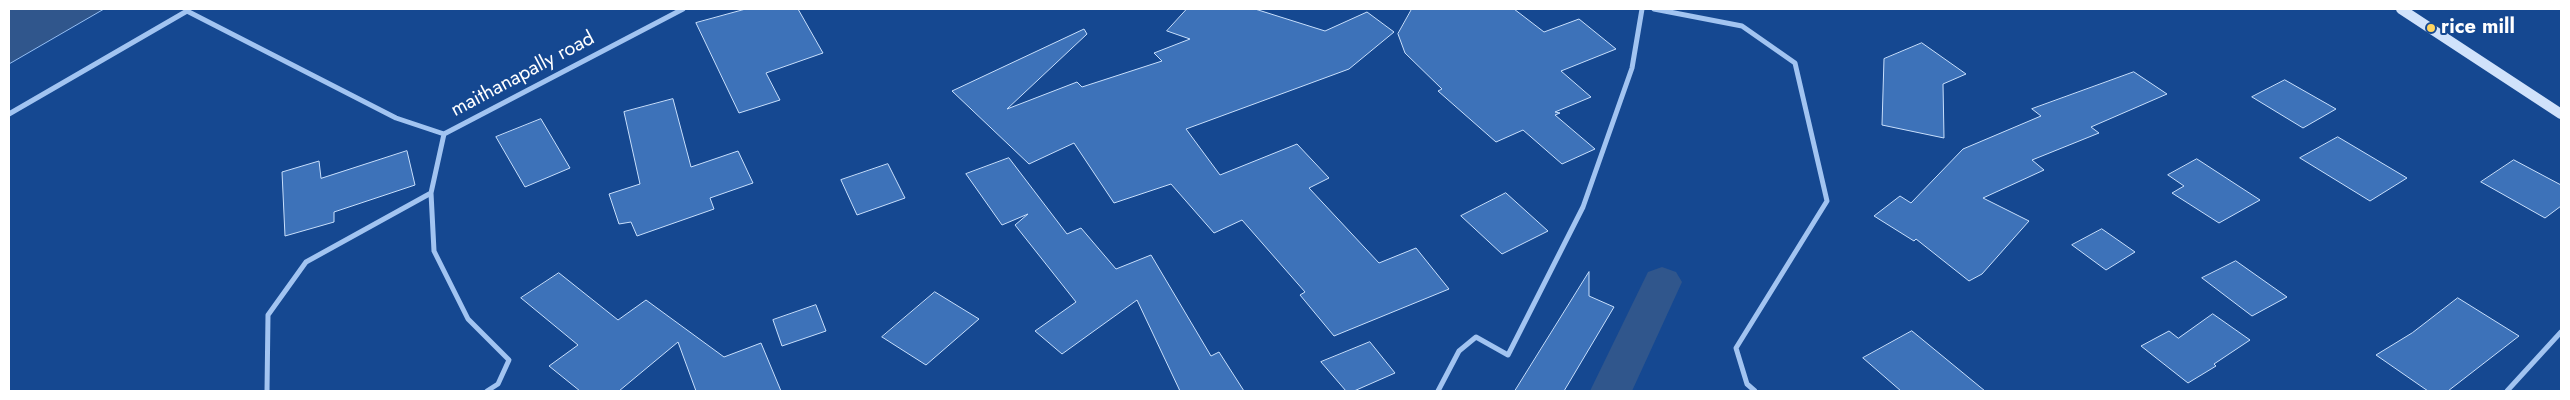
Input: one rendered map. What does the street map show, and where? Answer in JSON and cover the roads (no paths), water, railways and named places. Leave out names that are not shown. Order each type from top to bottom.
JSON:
[{"type":"main road","points":[[2401,9],[2561,114]]},
{"type":"street","name":"maithanapally road","points":[[487,391],[498,384],[509,360],[468,319],[434,251],[431,193],[444,134],[683,9]]},
{"type":"street","points":[[1438,391],[1459,351],[1476,337],[1508,354],[1583,208],[1632,68],[1642,9]]},
{"type":"street","points":[[1654,9],[1742,26],[1795,63],[1827,201],[1736,348],[1747,384],[1755,391]]},
{"type":"street","points":[[9,114],[187,12],[396,118],[444,134]]},
{"type":"street","points":[[267,391],[268,314],[306,262],[431,193]]},
{"type":"street","points":[[2507,391],[2561,332]]},
{"type":"water","points":[[9,9],[104,9],[9,64]]},
{"type":"waterway","points":[[1611,391],[1662,282]]},
{"type":"place","name":"rice mill","points":[[2431,28]]}]
